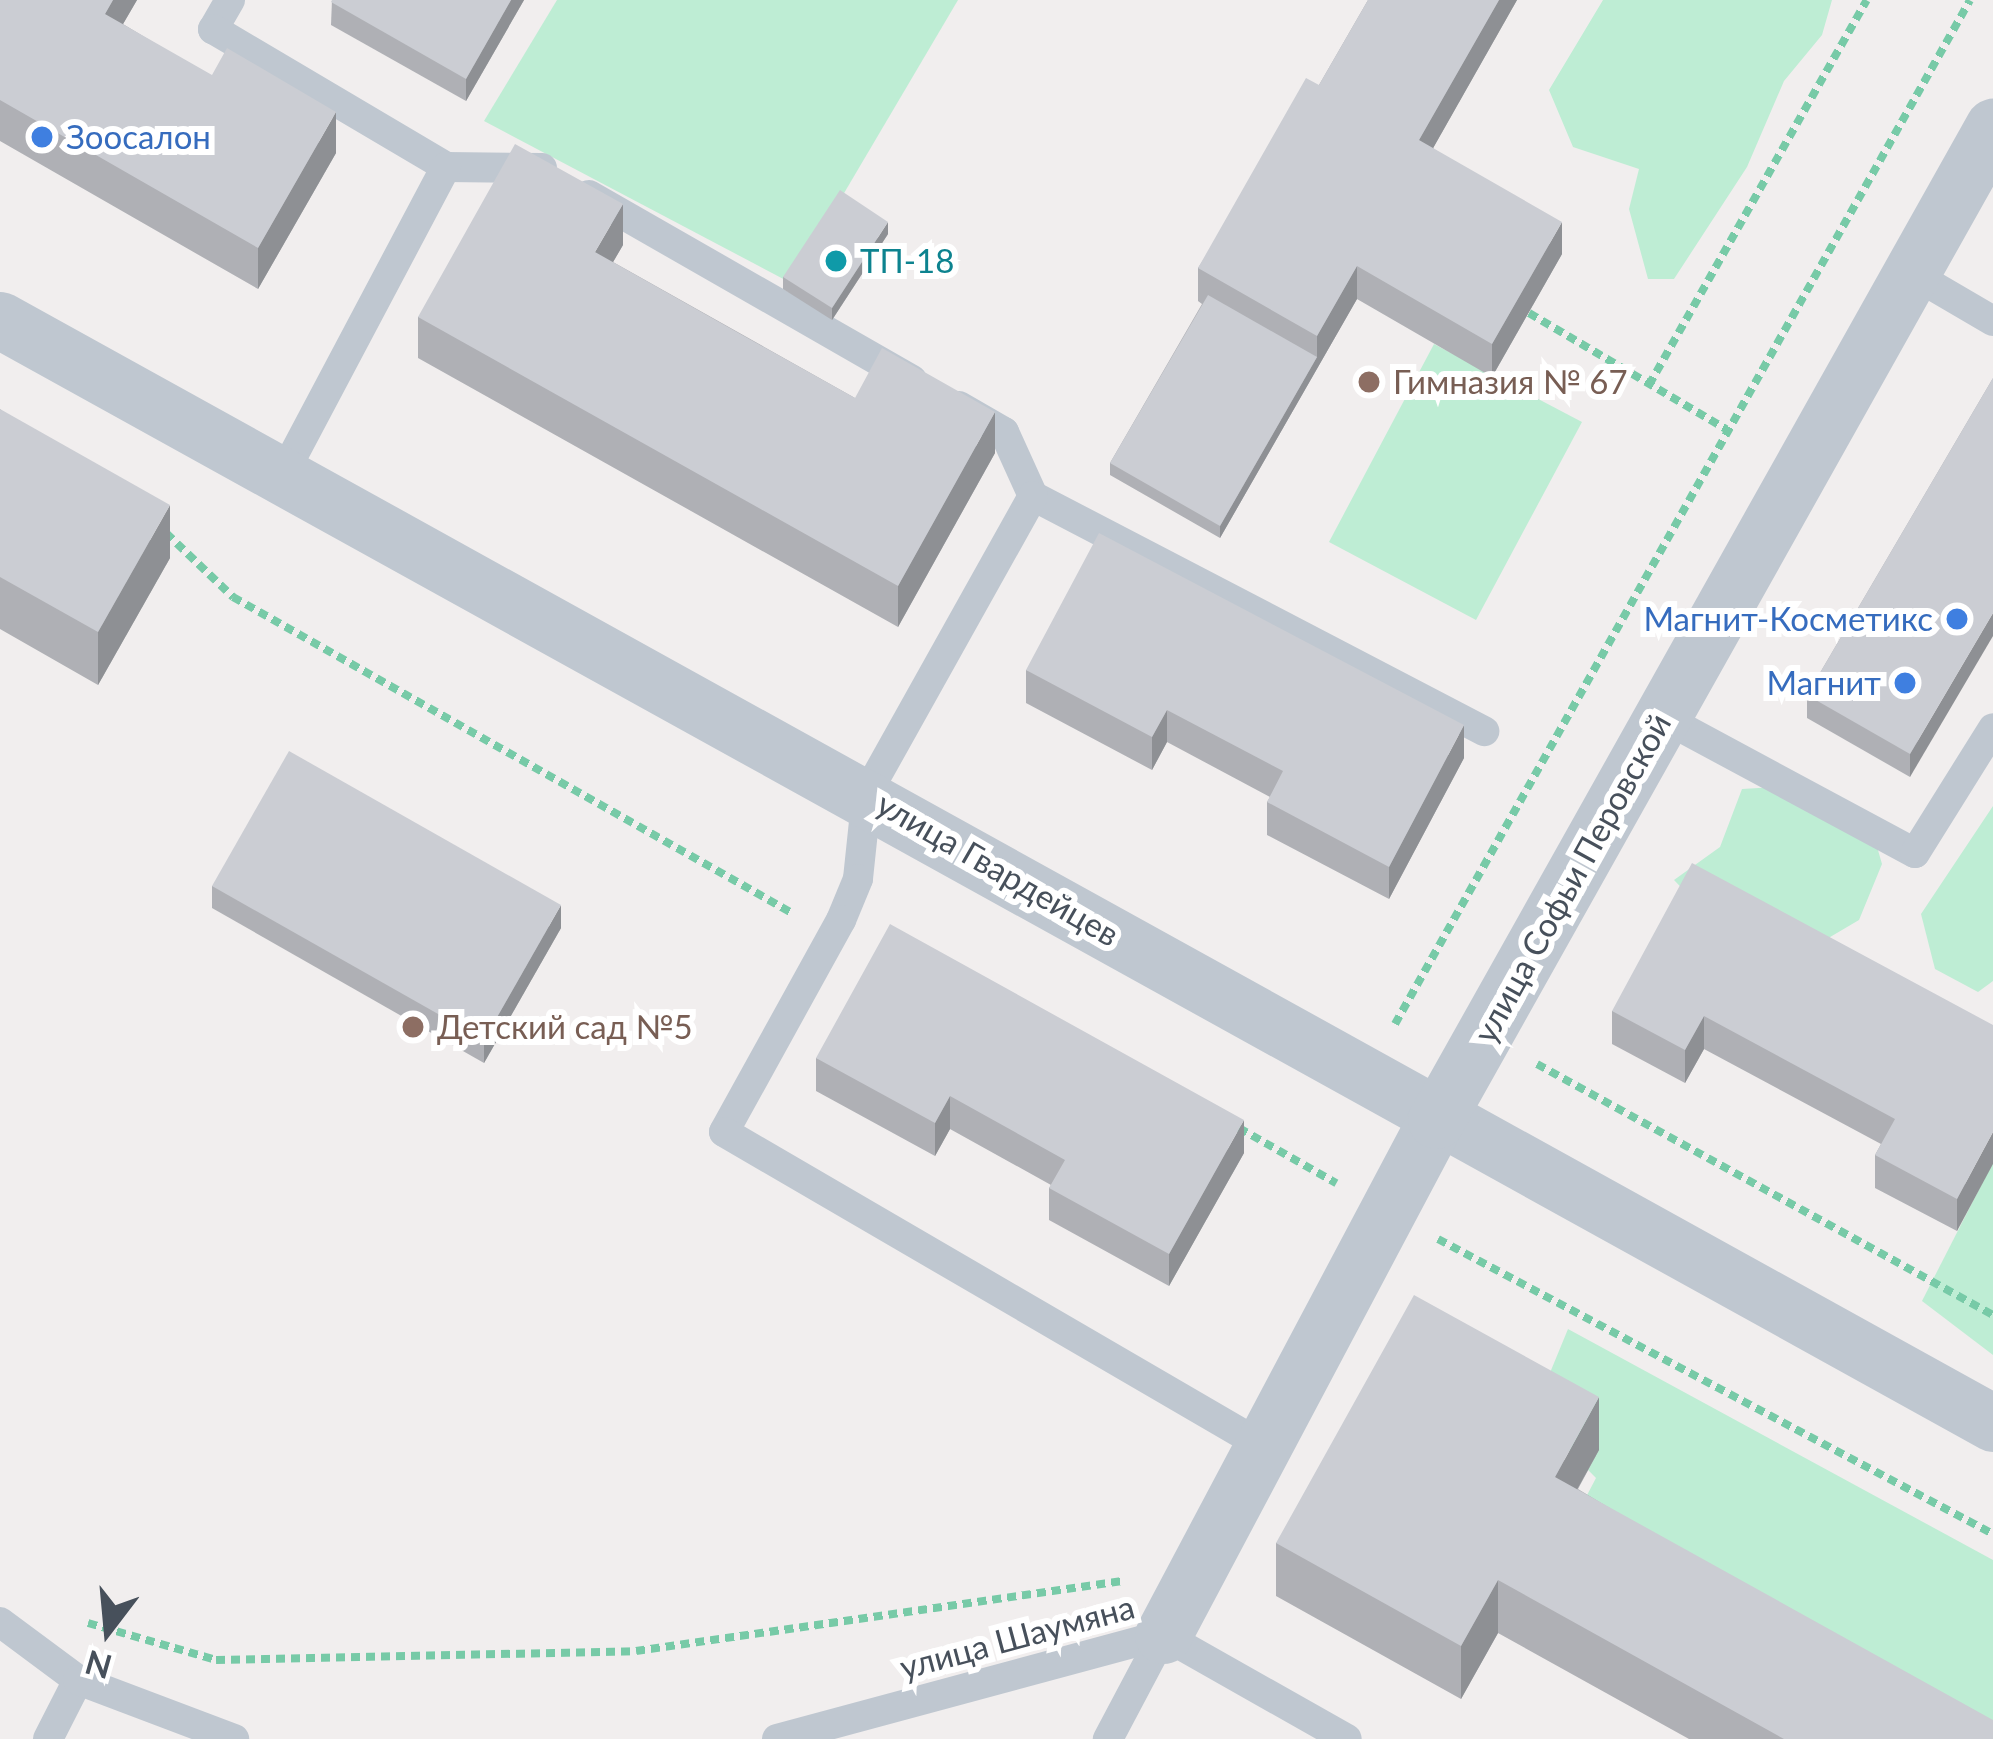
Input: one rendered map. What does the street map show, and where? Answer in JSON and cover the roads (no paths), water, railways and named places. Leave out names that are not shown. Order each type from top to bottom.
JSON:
[{"type":"street","name":"улица Софьи Перовской","points":[[1163,1636],[1436,1120],[1993,127]]},
{"type":"street","name":"улица Гвардейцев","points":[[0,320],[279,482],[868,794],[1436,1120],[1993,1423]]},
{"type":"lane","points":[[230,0],[213,29],[446,166],[531,161],[1004,432],[1033,496],[1484,731]]},
{"type":"lane","points":[[279,482],[446,166]]},
{"type":"lane","points":[[1911,273],[1993,321]]},
{"type":"lane","points":[[1033,496],[868,794],[858,879],[841,920],[724,1132],[1263,1445]]},
{"type":"lane","points":[[1662,717],[1915,853],[1993,728]]},
{"type":"lane","points":[[0,1622],[78,1680],[234,1739]]},
{"type":"lane","points":[[1163,1636],[1347,1739]]},
{"type":"lane","name":"улица Шаумяна","points":[[777,1739],[1163,1636]]},
{"type":"lane","name":"улица Шаумяна","points":[[1108,1739],[1163,1636]]},
{"type":"lane","points":[[48,1739],[78,1680]]},
{"type":"place","name":"Зоосалон","points":[[42,137]]},
{"type":"place","name":"ТП-18","points":[[836,261]]},
{"type":"place","name":"Гимназия № 67","points":[[1369,382]]},
{"type":"place","name":"Магнит-Косметикс","points":[[1957,619]]},
{"type":"place","name":"Магнит","points":[[1905,683]]},
{"type":"place","name":"Детский сад №5","points":[[413,1027]]}]
